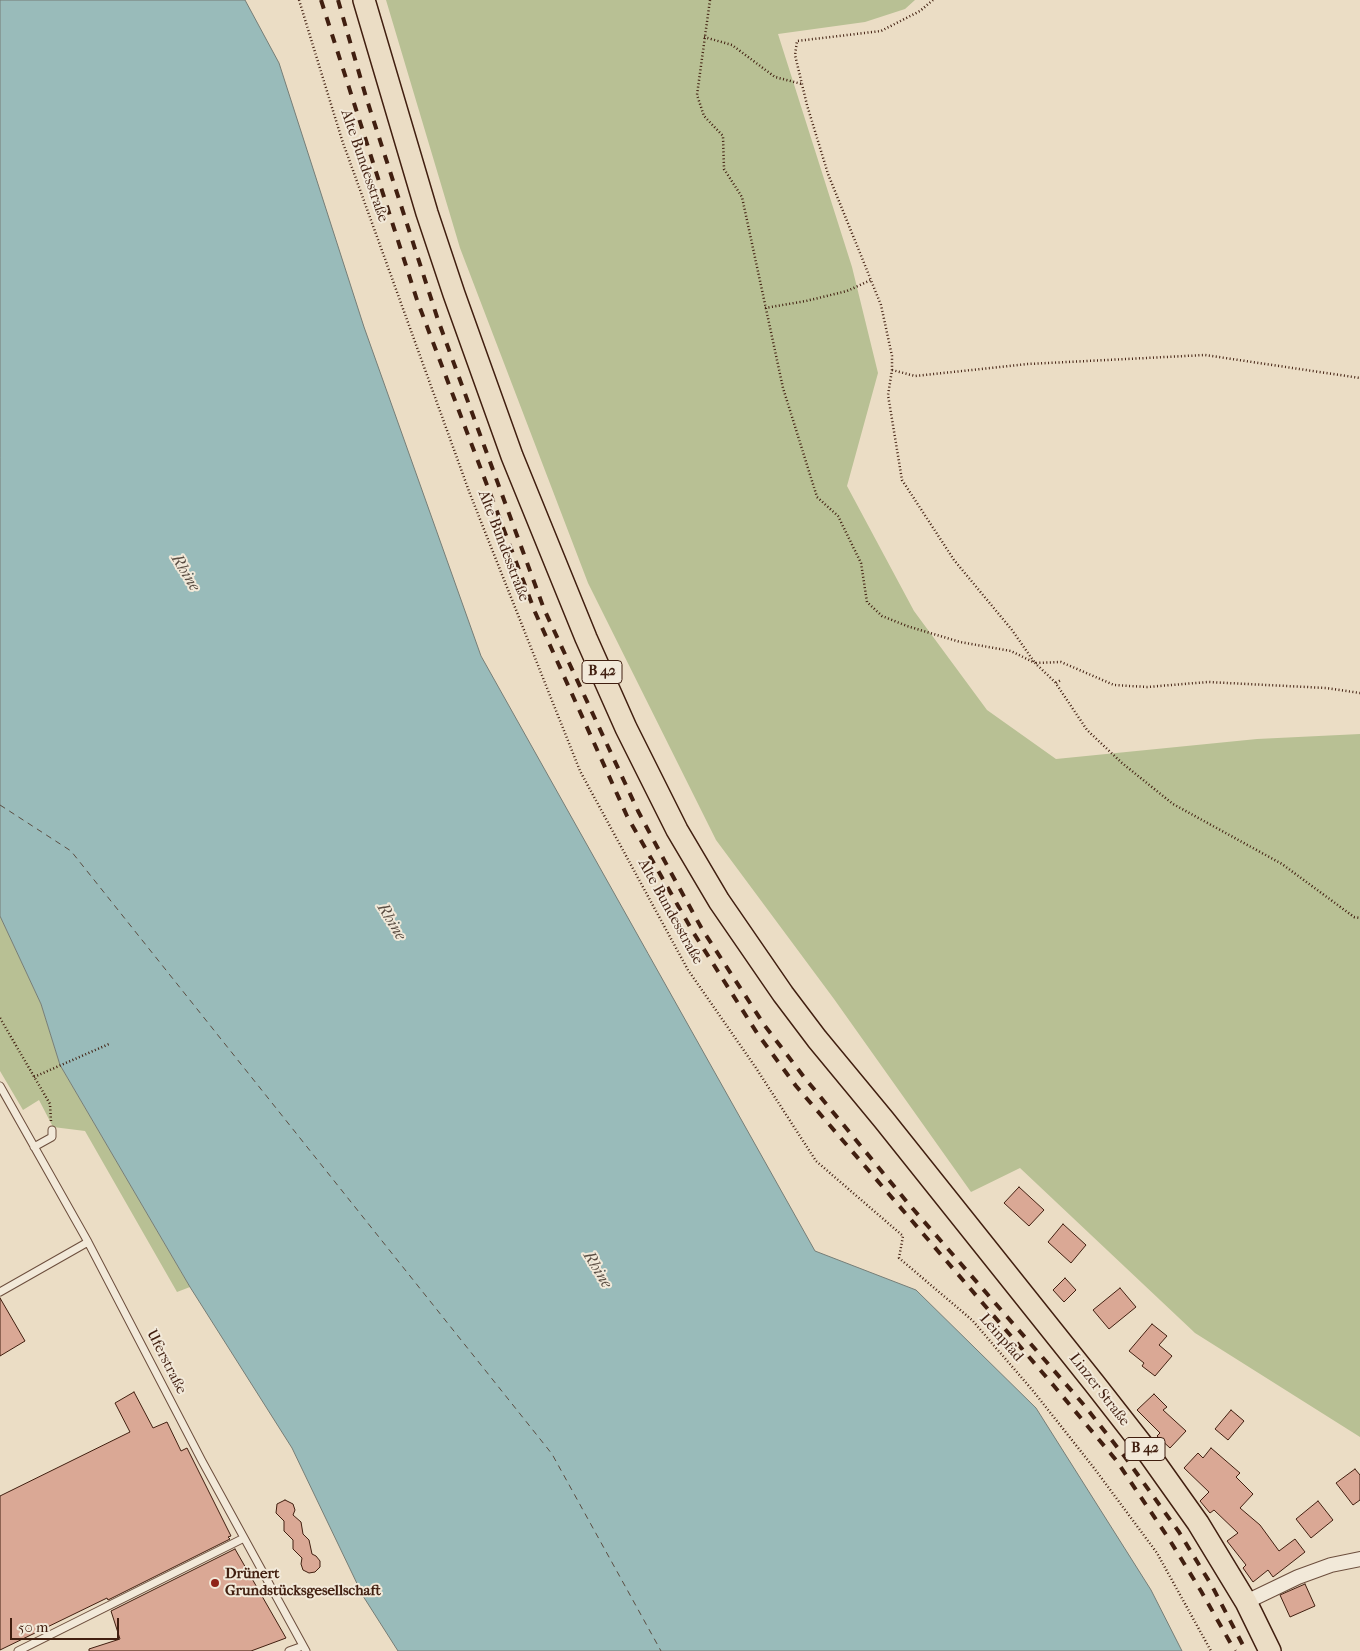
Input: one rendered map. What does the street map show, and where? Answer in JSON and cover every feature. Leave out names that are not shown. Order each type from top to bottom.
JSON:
[{"type":"main road","name":"Linzer Straße","points":[[364,0],[424,204],[512,456],[586,638],[626,728],[658,793],[698,866],[719,902],[783,994],[1144,1447],[1198,1523],[1246,1602],[1270,1651]]},
{"type":"street","points":[[1246,1602],[1298,1576],[1331,1565],[1360,1559]]},
{"type":"lane","name":"Uferstraße","points":[[0,1086],[88,1242],[202,1461],[305,1648]]},
{"type":"lane","points":[[34,1148],[52,1137],[52,1130]]},
{"type":"lane","points":[[0,1292],[88,1242]]},
{"type":"lane","points":[[18,1651],[244,1538]]},
{"type":"lane","points":[[288,1651],[305,1648]]},
{"type":"path","name":"Alte Bundesstraße","points":[[299,0],[342,140],[470,494],[580,771],[688,970],[756,1068]]},
{"type":"path","points":[[710,0],[697,95],[704,116],[723,136],[724,169],[742,197],[783,388],[817,496],[838,516],[861,563],[867,602],[882,616],[907,626],[960,642],[1011,651],[1035,663],[1061,662],[1114,685],[1147,687],[1208,682],[1326,688],[1360,693]]},
{"type":"path","points":[[934,0],[920,11],[881,31],[796,41],[795,55],[807,105],[828,174],[881,305],[892,356],[888,395],[902,480],[954,560],[1012,630],[1035,663],[1056,683],[1087,730],[1122,763],[1173,804],[1282,864],[1354,917],[1360,918]]},
{"type":"path","points":[[704,37],[732,45],[775,77],[802,84]]},
{"type":"path","points":[[765,308],[847,291],[872,280]]},
{"type":"path","points":[[892,370],[915,376],[1028,364],[1205,355],[1360,378]]},
{"type":"path","points":[[1056,683],[1061,680]]},
{"type":"path","points":[[0,1018],[50,1104],[52,1130]]},
{"type":"path","points":[[34,1077],[109,1044]]},
{"type":"path","name":"Leinpfad","points":[[756,1068],[816,1161],[903,1236],[899,1258],[972,1320],[1034,1392],[1094,1468],[1156,1553],[1211,1651]]},
{"type":"green space","points":[[386,0],[915,0],[905,9],[865,22],[778,34],[852,267],[878,373],[847,486],[914,611],[987,710],[1056,759],[1257,739],[1360,734],[1360,1437],[1195,1333],[1020,1168],[971,1192],[834,999],[716,840],[588,583],[460,248]]},
{"type":"green space","points":[[0,916],[41,1004],[60,1065],[190,1287],[177,1292],[85,1131],[53,1127],[39,1100],[23,1110],[0,1071]]},
{"type":"water","name":"Rhine","points":[[0,0],[245,0],[279,63],[364,327],[481,656],[815,1251],[916,1290],[1036,1408],[1151,1590],[1182,1651],[398,1651],[363,1596],[292,1448],[190,1287],[60,1065],[41,1004],[0,916]]},
{"type":"building","points":[[1019,1187],[1044,1210],[1029,1226],[1004,1203]]},
{"type":"building","points":[[1063,1224],[1086,1245],[1071,1263],[1048,1242]]},
{"type":"building","points":[[1065,1278],[1076,1290],[1064,1302],[1053,1290]]},
{"type":"building","points":[[1120,1288],[1136,1307],[1109,1329],[1093,1310]]},
{"type":"building","points":[[0,1298],[25,1341],[0,1356]]},
{"type":"building","points":[[1152,1324],[1167,1336],[1159,1345],[1172,1356],[1155,1376],[1142,1366],[1144,1363],[1129,1351]]},
{"type":"building","points":[[134,1392],[153,1428],[167,1422],[181,1451],[187,1448],[231,1536],[228,1537],[230,1539],[108,1600],[107,1598],[0,1650],[0,1496],[130,1432],[115,1403]]},
{"type":"building","points":[[1154,1394],[1167,1407],[1163,1410],[1186,1431],[1170,1448],[1157,1436],[1160,1433],[1137,1410]]},
{"type":"building","points":[[1231,1410],[1244,1421],[1228,1440],[1215,1429]]},
{"type":"building","points":[[1211,1448],[1240,1473],[1236,1477],[1253,1494],[1240,1508],[1260,1525],[1279,1551],[1295,1539],[1305,1552],[1273,1577],[1268,1570],[1253,1582],[1243,1568],[1246,1565],[1227,1541],[1238,1533],[1214,1510],[1210,1513],[1200,1501],[1209,1492],[1184,1468],[1198,1453],[1203,1458]]},
{"type":"building","points":[[1355,1469],[1360,1475],[1360,1500],[1353,1505],[1336,1483]]},
{"type":"building","points":[[285,1500],[293,1504],[295,1510],[293,1515],[301,1522],[303,1534],[309,1540],[312,1554],[320,1561],[320,1567],[315,1572],[309,1573],[303,1570],[302,1558],[293,1549],[293,1540],[284,1531],[284,1521],[276,1513],[277,1504]]},
{"type":"building","points":[[1318,1501],[1333,1520],[1311,1538],[1296,1519]]},
{"type":"building","name":"Drünert Grundstücksgesellschaft","points":[[235,1549],[286,1638],[251,1651],[89,1651],[89,1649],[120,1639],[111,1611]]},
{"type":"building","points":[[1305,1584],[1315,1606],[1290,1617],[1280,1595]]},
{"type":"ferry route","points":[[0,805],[71,851],[552,1454],[661,1651]]},
{"type":"railway","points":[[321,0],[417,300],[535,612],[627,816],[693,932],[757,1033],[796,1086],[1116,1460],[1169,1539],[1235,1651]]},
{"type":"railway","points":[[338,0],[366,97],[438,320],[544,609],[638,811],[670,871],[702,929],[765,1026],[804,1077],[907,1202],[1084,1405],[1125,1457],[1179,1532],[1212,1586],[1246,1651]]},
{"type":"place","name":"Drünert Grundstücksgesellschaft","points":[[215,1583]]}]
